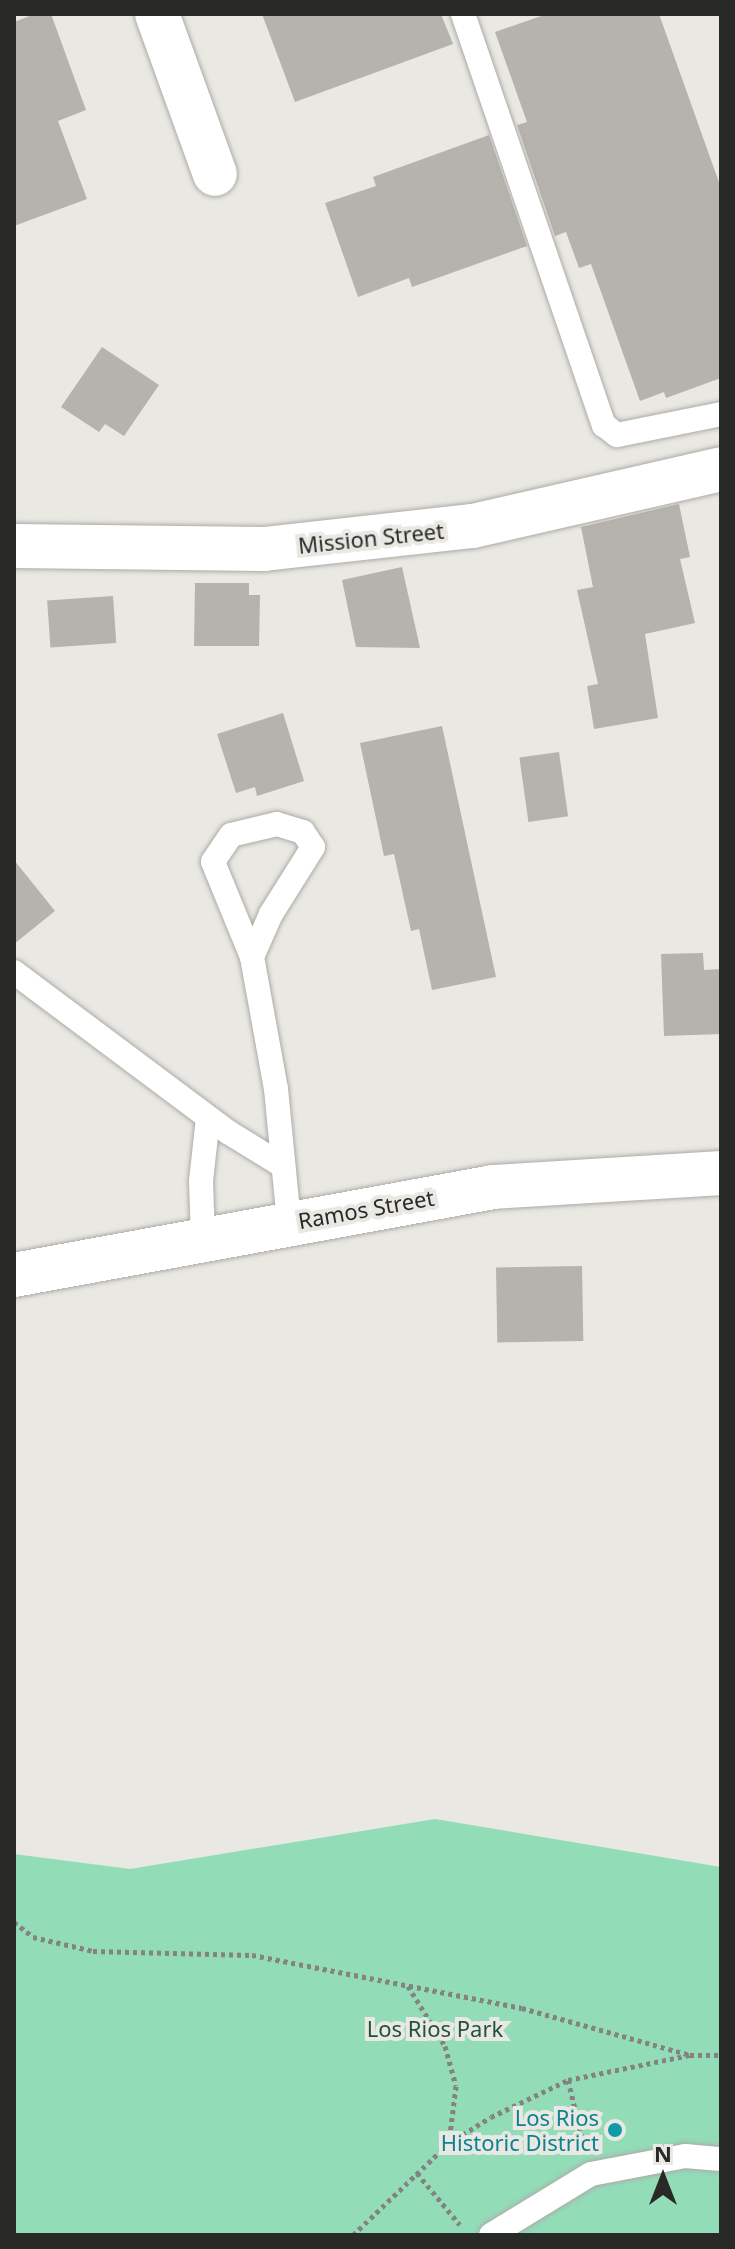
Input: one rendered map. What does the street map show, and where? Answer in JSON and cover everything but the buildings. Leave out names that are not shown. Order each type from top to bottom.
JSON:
[{"type":"street","points":[[157,14],[215,174]]},
{"type":"street","name":"Mission Street","points":[[14,546],[233,550],[324,543],[473,526],[721,469]]},
{"type":"street","name":"Ramos Street","points":[[14,1275],[492,1187],[721,1173]]},
{"type":"lane","points":[[463,14],[604,425],[617,435],[721,414]]},
{"type":"lane","points":[[252,957],[271,914],[313,847],[303,832],[277,824],[231,835],[213,862],[252,957],[276,1089],[289,1222]]},
{"type":"lane","points":[[14,972],[208,1118],[283,1166]]},
{"type":"lane","points":[[203,1240],[201,1181],[208,1118]]},
{"type":"lane","points":[[491,2235],[591,2174],[685,2156],[721,2159]]},
{"type":"path","points":[[14,1922],[33,1937],[93,1951],[252,1955],[522,2008],[690,2055]]},
{"type":"path","points":[[408,1986],[445,2046],[456,2086],[449,2143]]},
{"type":"path","points":[[353,2235],[449,2143],[491,2117],[568,2080],[690,2055],[721,2055]]},
{"type":"path","points":[[568,2080],[591,2174]]},
{"type":"path","points":[[417,2173],[468,2235]]},
{"type":"green space","name":"Los Rios Park","points":[[435,1819],[721,1867],[721,2235],[14,2235],[14,1854],[130,1869]]},
{"type":"place","name":"Los Rios Historic District","points":[[615,2130]]}]
